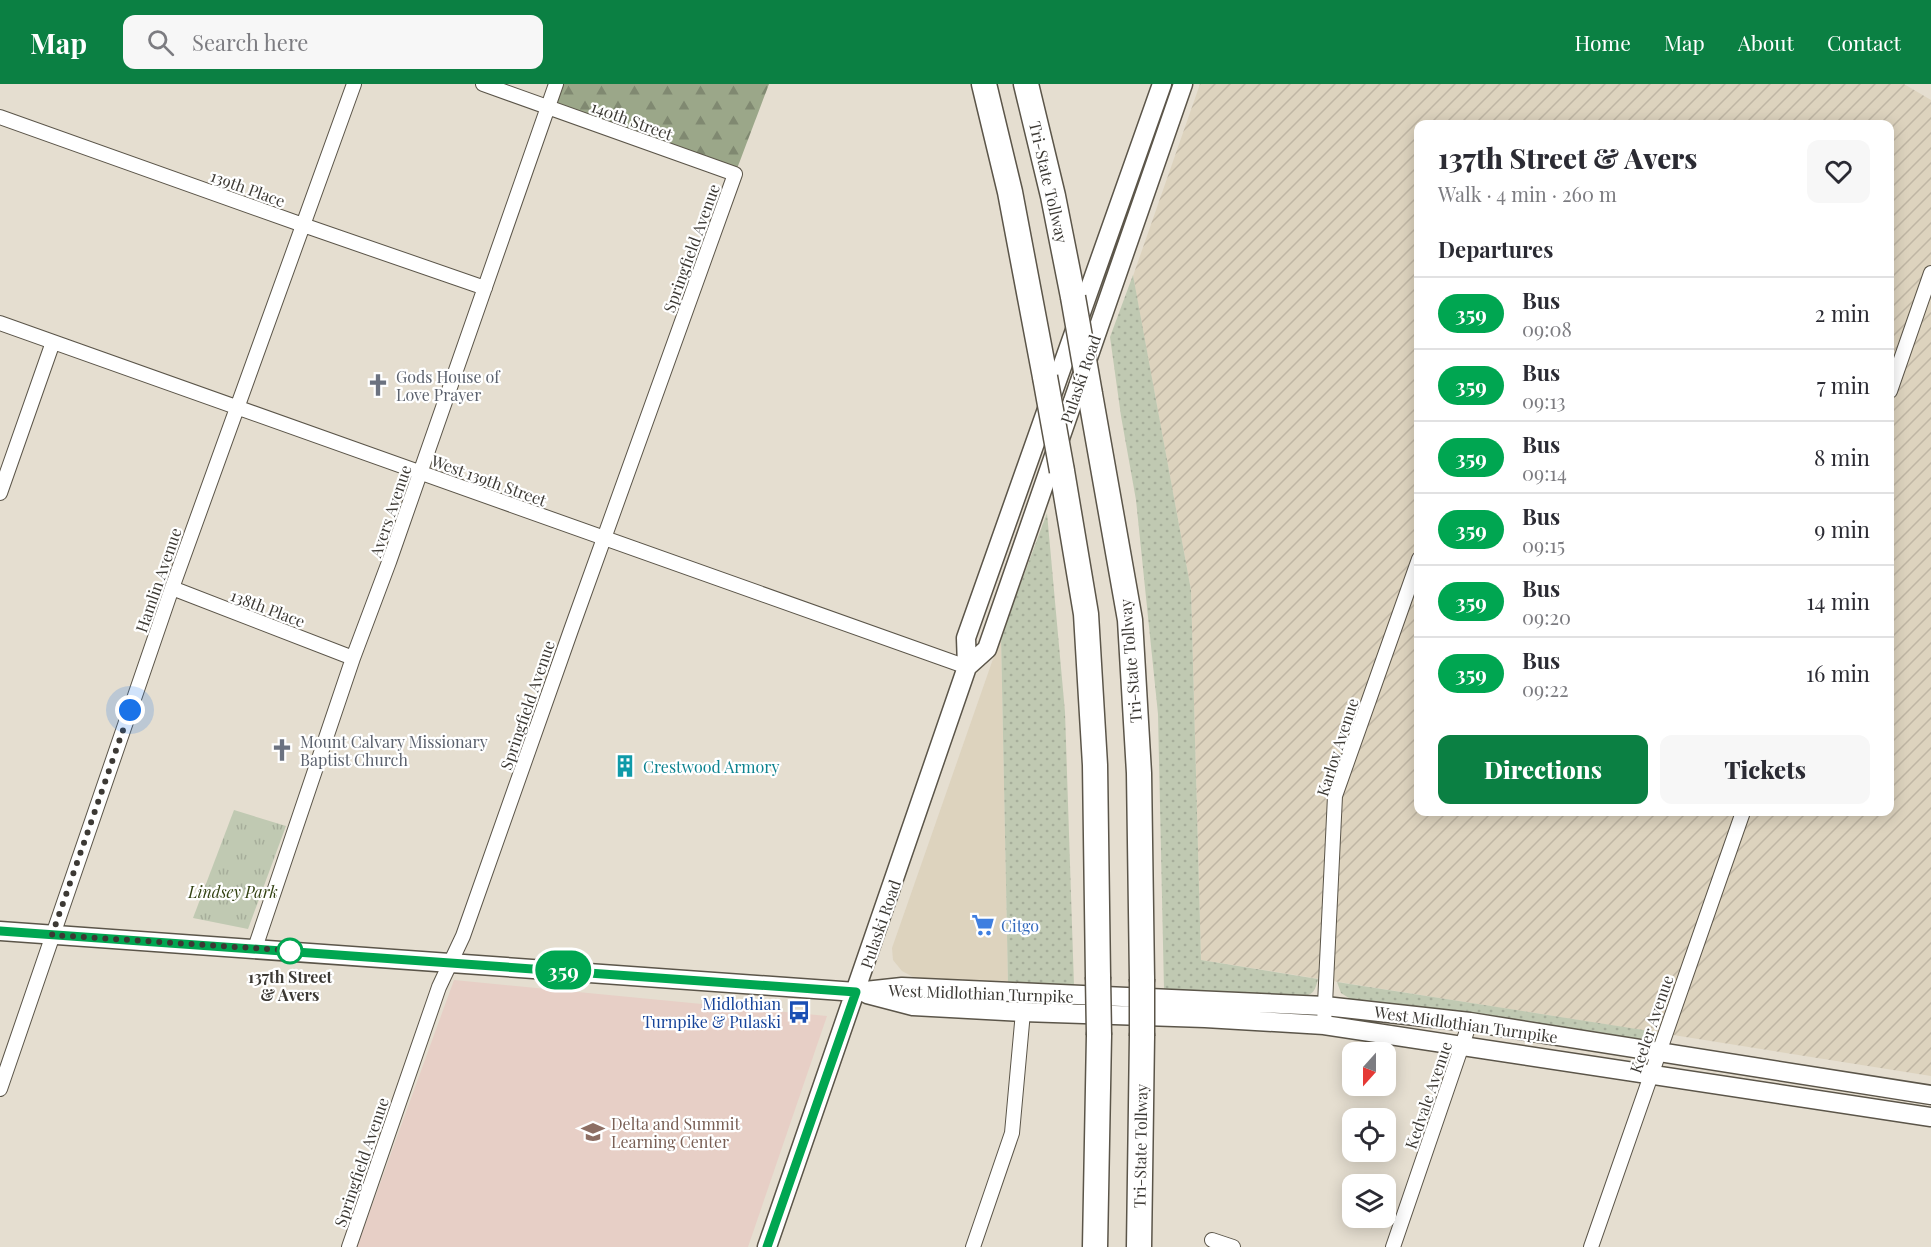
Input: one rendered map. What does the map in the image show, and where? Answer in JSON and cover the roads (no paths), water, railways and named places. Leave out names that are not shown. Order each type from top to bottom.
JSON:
[{"type":"highway","points":[[984,84],[1010,192],[1086,614],[1095,765],[1099,1035],[1095,1247]]},
{"type":"highway","name":"Tri-State Tollway","points":[[1026,84],[1053,196],[1073,297],[1130,620],[1138,772],[1142,979],[1139,1247]]},
{"type":"main road","name":"Pulaski Road","points":[[767,1247],[967,668],[966,638],[1162,84]]},
{"type":"main road","name":"Pulaski Road","points":[[967,668],[987,649],[1183,84]]},
{"type":"main road","points":[[0,931],[856,992]]},
{"type":"main road","name":"West Midlothian Turnpike","points":[[856,992],[902,987],[1325,1006],[1470,1022],[1931,1095]]},
{"type":"main road","name":"West Midlothian Turnpike","points":[[856,992],[913,1006],[1324,1025],[1931,1117]]},
{"type":"street","name":"Hamlin Avenue","points":[[0,1089],[172,588],[354,84]]},
{"type":"street","name":"140th Street","points":[[483,84],[735,174]]},
{"type":"street","name":"Avers Avenue","points":[[255,948],[353,658],[389,562],[556,84]]},
{"type":"street","name":"139th Place","points":[[0,117],[485,288]]},
{"type":"street","name":"Springfield Avenue","points":[[349,1247],[439,987],[463,936],[735,174]]},
{"type":"street","points":[[1894,379],[1931,273]]},
{"type":"street","name":"West 139th Street","points":[[0,323],[967,668]]},
{"type":"street","points":[[0,493],[53,342]]},
{"type":"street","name":"Karlov Avenue","points":[[1324,1025],[1335,796],[1414,573]]},
{"type":"street","name":"138th Place","points":[[172,588],[353,658]]},
{"type":"street","name":"Keeler Avenue","points":[[1591,1247],[1742,816]]},
{"type":"street","points":[[973,1247],[1011,1133],[1023,1012]]},
{"type":"street","name":"Kedvale Avenue","points":[[1393,1247],[1470,1022]]},
{"type":"street","points":[[1212,1240],[1233,1247]]},
{"type":"place","name":"Gods House of Love Prayer","points":[[378,385]]},
{"type":"place","name":"Mount Calvary Missionary Baptist Church","points":[[282,750]]},
{"type":"place","name":"Crestwood Armory","points":[[625,766]]},
{"type":"place","name":"Citgo","points":[[983,925]]},
{"type":"place","name":"137th Street & Avers","points":[[290,951]]},
{"type":"place","name":"Midlothian Turnpike & Pulaski","points":[[799,1012]]},
{"type":"place","name":"Delta and Summit Learning Center","points":[[593,1132]]},
{"type":"park label","name":"Lindsey Park","points":[[233,891]]}]
